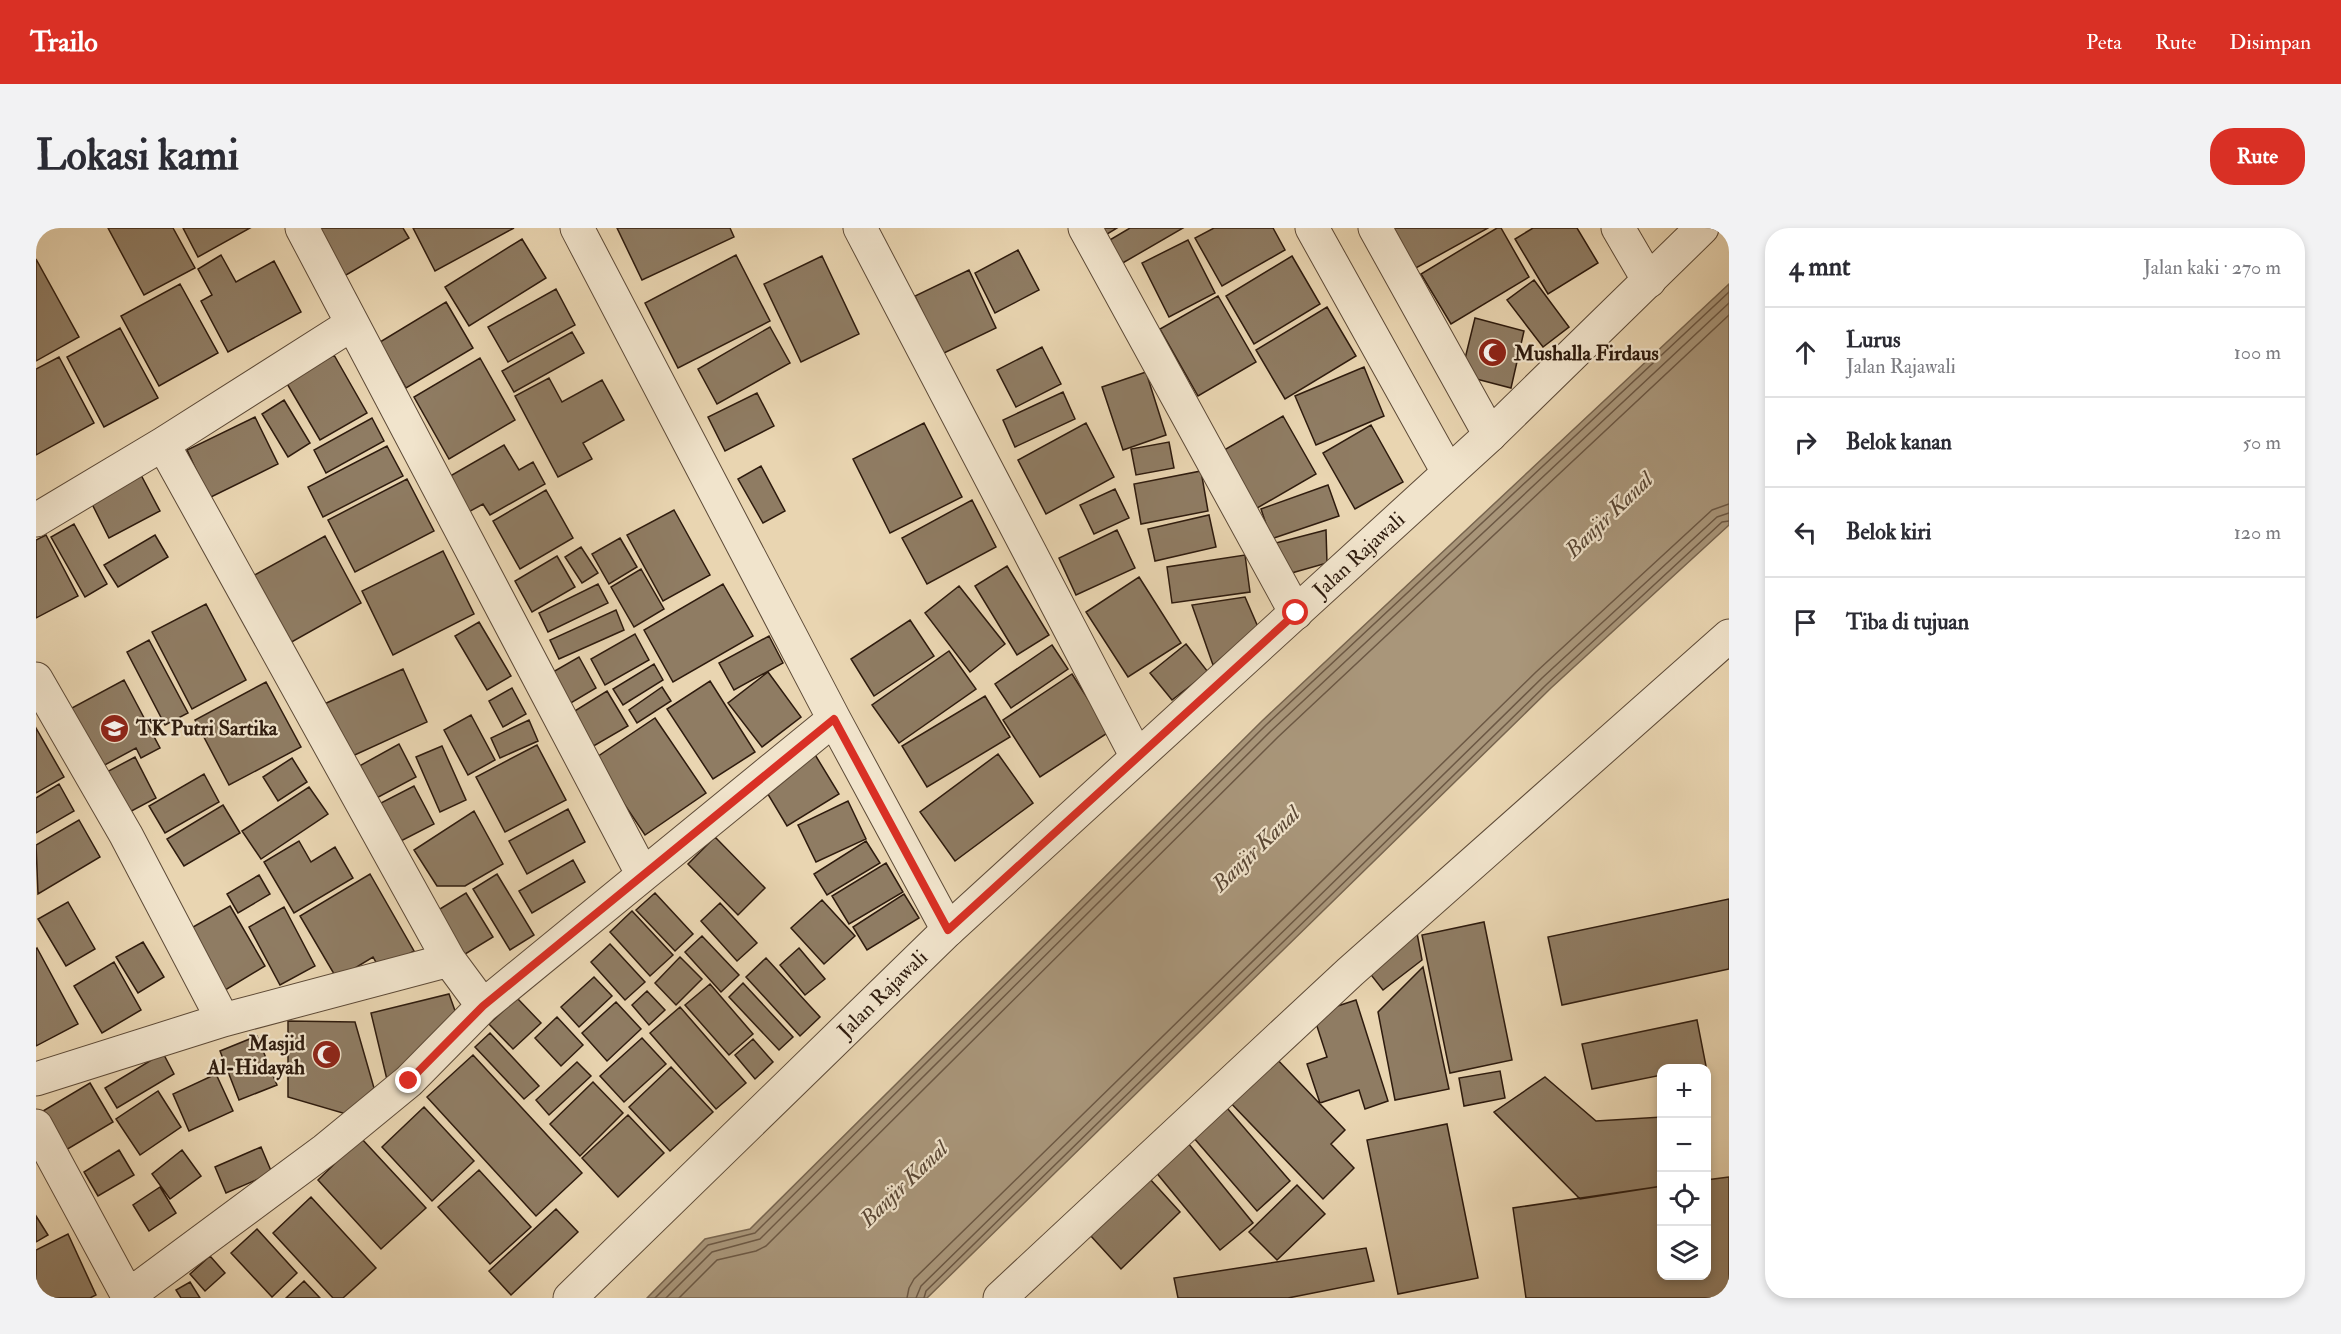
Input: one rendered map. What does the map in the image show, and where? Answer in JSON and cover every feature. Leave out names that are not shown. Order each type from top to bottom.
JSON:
[{"type":"street","points":[[302,228],[643,875]]},
{"type":"street","points":[[577,228],[834,719],[948,930]]},
{"type":"street","points":[[860,228],[1137,758]]},
{"type":"street","points":[[1084,228],[1296,613]]},
{"type":"street","points":[[1312,228],[1448,472]]},
{"type":"street","points":[[1375,228],[1490,435]]},
{"type":"street","points":[[1618,228],[1649,281]]},
{"type":"street","name":"Jalan Rajawali","points":[[570,1298],[948,930],[1490,435],[1702,228]]},
{"type":"street","points":[[36,520],[163,444],[352,324]]},
{"type":"street","points":[[163,444],[449,960],[483,1006]]},
{"type":"street","points":[[1000,1298],[1350,972],[1729,636]]},
{"type":"street","points":[[36,679],[126,835],[223,1020]]},
{"type":"street","points":[[36,1126],[126,1297],[325,1150],[409,1081],[483,1006],[834,719]]},
{"type":"street","points":[[36,1079],[223,1020],[449,960]]},
{"type":"water","name":"Banjir Kanal","points":[[1729,284],[1729,525],[1551,688],[927,1298],[647,1298],[705,1239],[750,1229],[1262,721]]},
{"type":"building","points":[[108,228],[173,228],[195,268],[144,295]]},
{"type":"building","points":[[183,228],[250,228],[198,257]]},
{"type":"building","points":[[313,228],[403,228],[409,238],[341,278]]},
{"type":"building","points":[[413,228],[514,228],[435,271]]},
{"type":"building","points":[[617,228],[730,228],[734,237],[642,280]]},
{"type":"building","points":[[1100,228],[1117,228],[1104,236]]},
{"type":"building","points":[[1130,228],[1183,228],[1121,264],[1108,241]]},
{"type":"building","points":[[1214,228],[1273,228],[1285,250],[1222,286],[1195,238]]},
{"type":"building","points":[[1392,228],[1488,228],[1414,269]]},
{"type":"building","points":[[1497,228],[1501,228],[1529,277],[1451,324],[1421,274]]},
{"type":"building","points":[[1533,228],[1577,228],[1598,263],[1548,294],[1515,239]]},
{"type":"building","points":[[522,239],[546,278],[469,326],[445,287]]},
{"type":"building","points":[[1188,240],[1215,293],[1169,317],[1142,263]]},
{"type":"building","points":[[1018,250],[1039,290],[995,313],[975,273]]},
{"type":"building","points":[[221,255],[236,282],[274,261],[301,312],[228,352],[201,301],[212,295],[198,269]]},
{"type":"building","points":[[736,255],[770,321],[678,368],[645,303]]},
{"type":"building","points":[[822,256],[859,334],[801,362],[764,284]]},
{"type":"building","points":[[1292,256],[1320,304],[1254,344],[1226,296]]},
{"type":"building","points":[[36,259],[79,337],[36,361]]},
{"type":"building","points":[[969,270],[996,328],[942,354],[915,296]]},
{"type":"building","points":[[1534,280],[1569,327],[1543,347],[1507,300]]},
{"type":"building","points":[[180,284],[218,353],[159,386],[121,316]]},
{"type":"building","points":[[556,289],[575,325],[508,362],[488,327]]},
{"type":"building","points":[[1218,296],[1256,362],[1198,396],[1160,329]]},
{"type":"building","points":[[446,302],[473,348],[406,388],[380,342]]},
{"type":"building","points":[[1327,307],[1356,356],[1285,399],[1256,350]]},
{"type":"building","name":"Mushalla Firdaus","points":[[1475,318],[1524,331],[1511,388],[1461,375]]},
{"type":"building","points":[[770,327],[790,363],[717,404],[698,369]]},
{"type":"building","points":[[120,328],[158,398],[104,427],[67,357]]},
{"type":"building","points":[[572,332],[584,353],[514,392],[502,371]]},
{"type":"building","points":[[1042,347],[1061,384],[1016,407],[997,370]]},
{"type":"building","points":[[334,355],[367,413],[320,440],[286,382]]},
{"type":"building","points":[[59,357],[94,423],[36,455],[36,369]]},
{"type":"building","points":[[480,358],[515,420],[449,459],[414,397]]},
{"type":"building","points":[[1364,367],[1384,416],[1316,445],[1295,396]]},
{"type":"building","points":[[1146,372],[1166,435],[1123,450],[1102,387]]},
{"type":"building","points":[[549,378],[562,402],[602,380],[624,420],[583,443],[592,459],[558,477],[515,396]]},
{"type":"building","points":[[1063,392],[1075,419],[1015,447],[1003,420]]},
{"type":"building","points":[[757,393],[774,426],[725,451],[708,417]]},
{"type":"building","points":[[284,400],[310,443],[288,457],[262,414]]},
{"type":"building","points":[[1283,416],[1316,474],[1252,511],[1219,453]]},
{"type":"building","points":[[255,417],[278,464],[209,498],[187,450]]},
{"type":"building","points":[[372,418],[384,441],[326,473],[314,450]]},
{"type":"building","points":[[924,423],[962,497],[890,533],[853,459]]},
{"type":"building","points":[[1086,423],[1114,477],[1046,514],[1018,460]]},
{"type":"building","points":[[1371,425],[1403,482],[1355,509],[1323,453]]},
{"type":"building","points":[[1169,442],[1174,468],[1136,475],[1131,449]]},
{"type":"building","points":[[504,445],[519,470],[533,462],[545,484],[490,515],[483,504],[465,514],[445,479]]},
{"type":"building","points":[[387,446],[403,476],[323,517],[308,487]]},
{"type":"building","points":[[761,466],[785,511],[763,523],[738,479]]},
{"type":"building","points":[[1201,471],[1208,511],[1141,524],[1134,484]]},
{"type":"building","points":[[141,475],[160,511],[109,538],[91,502]]},
{"type":"building","points":[[407,479],[434,531],[355,572],[328,520]]},
{"type":"building","points":[[1328,485],[1339,516],[1271,539],[1261,509]]},
{"type":"building","points":[[1115,489],[1129,518],[1094,534],[1080,505]]},
{"type":"building","points":[[546,490],[573,538],[520,569],[493,521]]},
{"type":"building","points":[[972,500],[996,547],[927,584],[902,538]]},
{"type":"building","points":[[674,510],[710,575],[663,601],[627,535]]},
{"type":"building","points":[[1209,515],[1216,547],[1155,561],[1148,529]]},
{"type":"building","points":[[74,524],[107,584],[85,597],[51,537]]},
{"type":"building","points":[[1117,530],[1135,568],[1076,595],[1059,558]]},
{"type":"building","points":[[1326,530],[1327,563],[1281,576],[1272,544]]},
{"type":"building","points":[[46,535],[78,596],[36,618],[36,540]]},
{"type":"building","points":[[155,535],[168,557],[118,587],[104,565]]},
{"type":"building","points":[[325,536],[361,603],[281,648],[244,581]]},
{"type":"building","points":[[620,538],[637,567],[609,584],[592,554]]},
{"type":"building","points":[[581,547],[598,573],[582,583],[565,557]]},
{"type":"building","points":[[443,551],[474,614],[393,655],[362,591]]},
{"type":"building","points":[[1245,555],[1250,592],[1172,603],[1167,567]]},
{"type":"building","points":[[557,556],[575,587],[532,612],[515,581]]},
{"type":"building","points":[[1007,566],[1049,635],[1017,655],[975,586]]},
{"type":"building","points":[[641,569],[664,609],[634,627],[611,587]]},
{"type":"building","points":[[1139,577],[1181,643],[1128,677],[1086,612]]},
{"type":"building","points":[[598,584],[608,603],[548,632],[539,613]]},
{"type":"building","points":[[723,584],[753,636],[673,682],[644,630]]},
{"type":"building","points":[[959,586],[1005,644],[970,672],[925,613]]},
{"type":"building","points":[[1245,597],[1258,627],[1213,665],[1192,605]]},
{"type":"building","points":[[206,604],[246,680],[192,709],[152,632]]},
{"type":"building","points":[[616,610],[624,630],[559,659],[550,640]]},
{"type":"building","points":[[910,620],[934,656],[874,696],[851,659]]},
{"type":"building","points":[[479,622],[511,676],[487,690],[455,636]]},
{"type":"building","points":[[635,634],[649,660],[605,685],[591,659]]},
{"type":"building","points":[[769,636],[783,663],[734,690],[719,663]]},
{"type":"building","points":[[149,640],[188,713],[165,725],[127,652]]},
{"type":"building","points":[[1186,644],[1208,672],[1172,700],[1150,673]]},
{"type":"building","points":[[1052,645],[1068,669],[1011,708],[995,684]]},
{"type":"building","points":[[949,651],[976,689],[899,743],[872,705]]},
{"type":"building","points":[[579,657],[596,688],[564,707],[546,676]]},
{"type":"building","points":[[654,664],[663,680],[623,705],[613,689]]},
{"type":"building","points":[[403,669],[427,722],[346,759],[322,705]]},
{"type":"building","points":[[768,672],[801,717],[762,747],[728,703]]},
{"type":"building","points":[[1072,674],[1109,732],[1040,777],[1003,720]]},
{"type":"building","name":"TK Putri Sartika","points":[[124,680],[160,748],[141,758],[136,748],[101,767],[70,709]]},
{"type":"building","points":[[710,681],[755,752],[713,779],[667,709]]},
{"type":"building","points":[[266,682],[301,747],[229,785],[195,720]]},
{"type":"building","points":[[662,687],[671,701],[637,723],[629,710]]},
{"type":"building","points":[[512,688],[526,714],[503,727],[489,701]]},
{"type":"building","points":[[607,691],[628,726],[585,751],[565,717]]},
{"type":"building","points":[[985,696],[1010,737],[927,787],[902,746]]},
{"type":"building","points":[[471,715],[495,760],[468,775],[444,730]]},
{"type":"building","points":[[655,718],[706,793],[645,835],[594,759]]},
{"type":"building","points":[[529,720],[538,741],[500,758],[491,738]]},
{"type":"building","points":[[36,728],[64,777],[36,793]]},
{"type":"building","points":[[399,744],[416,777],[371,801],[354,769]]},
{"type":"building","points":[[537,745],[566,800],[505,832],[476,777]]},
{"type":"building","points":[[442,746],[466,800],[440,812],[416,757]]},
{"type":"building","points":[[814,753],[839,794],[787,826],[763,786]]},
{"type":"building","points":[[998,754],[1033,803],[955,861],[920,812]]},
{"type":"building","points":[[135,757],[156,798],[124,815],[103,774]]},
{"type":"building","points":[[292,758],[307,782],[278,801],[263,777]]},
{"type":"building","points":[[204,774],[219,802],[165,833],[149,806]]},
{"type":"building","points":[[59,784],[74,811],[36,833],[36,798]]},
{"type":"building","points":[[414,786],[434,824],[397,843],[377,805]]},
{"type":"building","points":[[309,787],[328,814],[261,859],[242,831]]},
{"type":"building","points":[[848,801],[866,839],[816,862],[798,825]]},
{"type":"building","points":[[223,805],[240,833],[184,866],[167,839]]},
{"type":"building","points":[[568,809],[585,842],[527,874],[509,841]]},
{"type":"building","points":[[474,811],[503,864],[465,886],[437,886],[414,850]]},
{"type":"building","points":[[79,820],[100,857],[38,894],[36,845]]},
{"type":"building","points":[[715,837],[765,888],[738,915],[688,864]]},
{"type":"building","points":[[299,841],[311,862],[335,847],[353,878],[294,913],[264,862]]},
{"type":"building","points":[[866,841],[880,863],[827,895],[814,874]]},
{"type":"building","points":[[573,860],[585,882],[532,913],[519,891]]},
{"type":"building","points":[[886,863],[903,892],[849,924],[832,896]]},
{"type":"building","points":[[370,874],[414,951],[381,971],[373,957],[337,979],[300,916]]},
{"type":"building","points":[[497,874],[534,935],[510,950],[473,889]]},
{"type":"building","points":[[259,875],[270,894],[238,913],[227,894]]},
{"type":"building","points":[[466,893],[493,937],[462,956],[435,912]]},
{"type":"building","points":[[655,893],[693,934],[675,951],[636,910]]},
{"type":"building","points":[[904,894],[919,918],[867,950],[853,927]]},
{"type":"building","points":[[1729,899],[1729,969],[1562,1005],[1548,937]]},
{"type":"building","points":[[822,900],[855,936],[824,964],[791,928]]},
{"type":"building","points":[[68,902],[95,949],[66,966],[38,919]]},
{"type":"building","points":[[720,903],[757,943],[737,961],[701,921]]},
{"type":"building","points":[[230,906],[265,966],[222,992],[186,931]]},
{"type":"building","points":[[284,907],[315,966],[280,985],[249,927]]},
{"type":"building","points":[[632,911],[673,955],[650,976],[610,932]]},
{"type":"building","points":[[1484,922],[1512,1060],[1450,1073],[1422,935]]},
{"type":"building","points":[[1417,933],[1422,960],[1383,990],[1368,971]]},
{"type":"building","points":[[702,936],[739,975],[721,992],[685,952]]},
{"type":"building","points":[[143,942],[164,977],[138,993],[116,957]]},
{"type":"building","points":[[610,944],[645,982],[625,1000],[591,962]]},
{"type":"building","points":[[799,948],[825,979],[805,995],[780,965]]},
{"type":"building","points":[[36,949],[78,1024],[36,1046]]},
{"type":"building","points":[[680,957],[702,979],[676,1005],[655,983]]},
{"type":"building","points":[[766,958],[820,1017],[800,1036],[746,977]]},
{"type":"building","points":[[114,962],[141,1010],[102,1033],[74,986]]},
{"type":"building","points":[[1423,967],[1449,1089],[1395,1100],[1378,1012]]},
{"type":"building","points":[[594,977],[612,996],[579,1027],[561,1007]]},
{"type":"building","points":[[743,983],[793,1037],[779,1050],[729,997]]},
{"type":"building","points":[[710,984],[753,1034],[729,1055],[685,1005]]},
{"type":"building","points":[[647,991],[665,1010],[649,1025],[632,1005]]},
{"type":"building","points":[[449,994],[458,1019],[389,1088],[371,1013]]},
{"type":"building","points":[[517,998],[541,1023],[513,1049],[489,1024]]},
{"type":"building","points":[[1356,1000],[1388,1101],[1365,1109],[1359,1090],[1320,1103],[1307,1064],[1327,1057],[1313,1014]]},
{"type":"building","points":[[616,1002],[641,1029],[607,1061],[582,1033]]},
{"type":"building","points":[[680,1007],[746,1083],[716,1109],[650,1033]]},
{"type":"building","points":[[557,1017],[583,1045],[561,1066],[535,1038]]},
{"type":"building","points":[[1697,1020],[1706,1064],[1657,1064],[1657,1076],[1592,1089],[1582,1044]]},
{"type":"building","name":"Masjid Al-Hidayah","points":[[288,1021],[355,1022],[374,1088],[346,1114],[288,1097]]},
{"type":"building","points":[[490,1033],[539,1086],[524,1099],[475,1047]]},
{"type":"building","points":[[257,1036],[277,1085],[239,1100],[220,1051]]},
{"type":"building","points":[[642,1038],[666,1064],[624,1102],[600,1076]]},
{"type":"building","points":[[753,1039],[773,1062],[755,1079],[735,1055]]},
{"type":"building","points":[[163,1053],[174,1074],[117,1108],[105,1088]]},
{"type":"building","points":[[1272,1054],[1345,1130],[1331,1144],[1354,1168],[1323,1199],[1226,1098]]},
{"type":"building","points":[[473,1055],[582,1173],[536,1216],[427,1097]]},
{"type":"building","points":[[577,1062],[591,1076],[549,1115],[536,1100]]},
{"type":"building","points":[[671,1067],[713,1112],[670,1151],[629,1107]]},
{"type":"building","points":[[1500,1071],[1505,1098],[1464,1106],[1459,1078]]},
{"type":"building","points":[[216,1074],[233,1111],[189,1131],[173,1094]]},
{"type":"building","points":[[1545,1077],[1596,1121],[1657,1117],[1657,1187],[1580,1199],[1494,1112]]},
{"type":"building","points":[[593,1082],[623,1113],[580,1156],[550,1124]]},
{"type":"building","points":[[90,1083],[113,1122],[66,1150],[43,1111]]},
{"type":"building","points":[[158,1091],[181,1127],[140,1155],[116,1119]]},
{"type":"building","points":[[1221,1101],[1290,1181],[1257,1211],[1187,1130]]},
{"type":"building","points":[[424,1107],[474,1161],[432,1201],[382,1147]]},
{"type":"building","points":[[628,1115],[664,1153],[618,1197],[582,1158]]},
{"type":"building","points":[[1447,1124],[1478,1278],[1398,1294],[1367,1140]]},
{"type":"building","points":[[361,1138],[426,1208],[381,1249],[318,1180]]},
{"type":"building","points":[[1188,1143],[1253,1223],[1220,1250],[1155,1171]]},
{"type":"building","points":[[261,1147],[272,1173],[226,1193],[215,1167]]},
{"type":"building","points":[[119,1150],[134,1175],[98,1196],[84,1172]]},
{"type":"building","points":[[182,1150],[201,1176],[170,1199],[152,1174]]},
{"type":"building","points":[[479,1170],[531,1227],[490,1264],[438,1207]]},
{"type":"building","points":[[1729,1177],[1729,1298],[1526,1298],[1513,1208],[1657,1187],[1657,1280],[1711,1280],[1711,1179]]},
{"type":"building","points":[[1149,1178],[1180,1212],[1121,1269],[1090,1235]]},
{"type":"building","points":[[1297,1185],[1325,1214],[1277,1260],[1249,1232]]},
{"type":"building","points":[[160,1187],[176,1213],[149,1231],[133,1205]]},
{"type":"building","points":[[311,1197],[376,1268],[343,1298],[333,1298],[273,1233]]},
{"type":"building","points":[[556,1209],[578,1232],[511,1295],[489,1271]]},
{"type":"building","points":[[36,1216],[48,1235],[36,1242]]},
{"type":"building","points":[[257,1229],[297,1273],[272,1297],[231,1253]]},
{"type":"building","points":[[68,1234],[96,1295],[90,1298],[42,1298],[36,1285],[36,1250]]},
{"type":"building","points":[[1366,1248],[1374,1281],[1288,1298],[1178,1298],[1174,1278]]},
{"type":"building","points":[[210,1256],[225,1273],[205,1291],[190,1274]]},
{"type":"building","points":[[304,1281],[320,1298],[286,1298]]},
{"type":"building","points":[[190,1282],[200,1298],[181,1298],[176,1290]]},
{"type":"place","name":"Mushalla Firdaus","points":[[1493,353]]},
{"type":"place","name":"TK Putri Sartika","points":[[115,728]]},
{"type":"place","name":"Masjid Al-Hidayah","points":[[326,1055]]},
{"type":"route","points":[[409,1081],[483,1006],[834,719],[948,930],[1296,613]]}]
